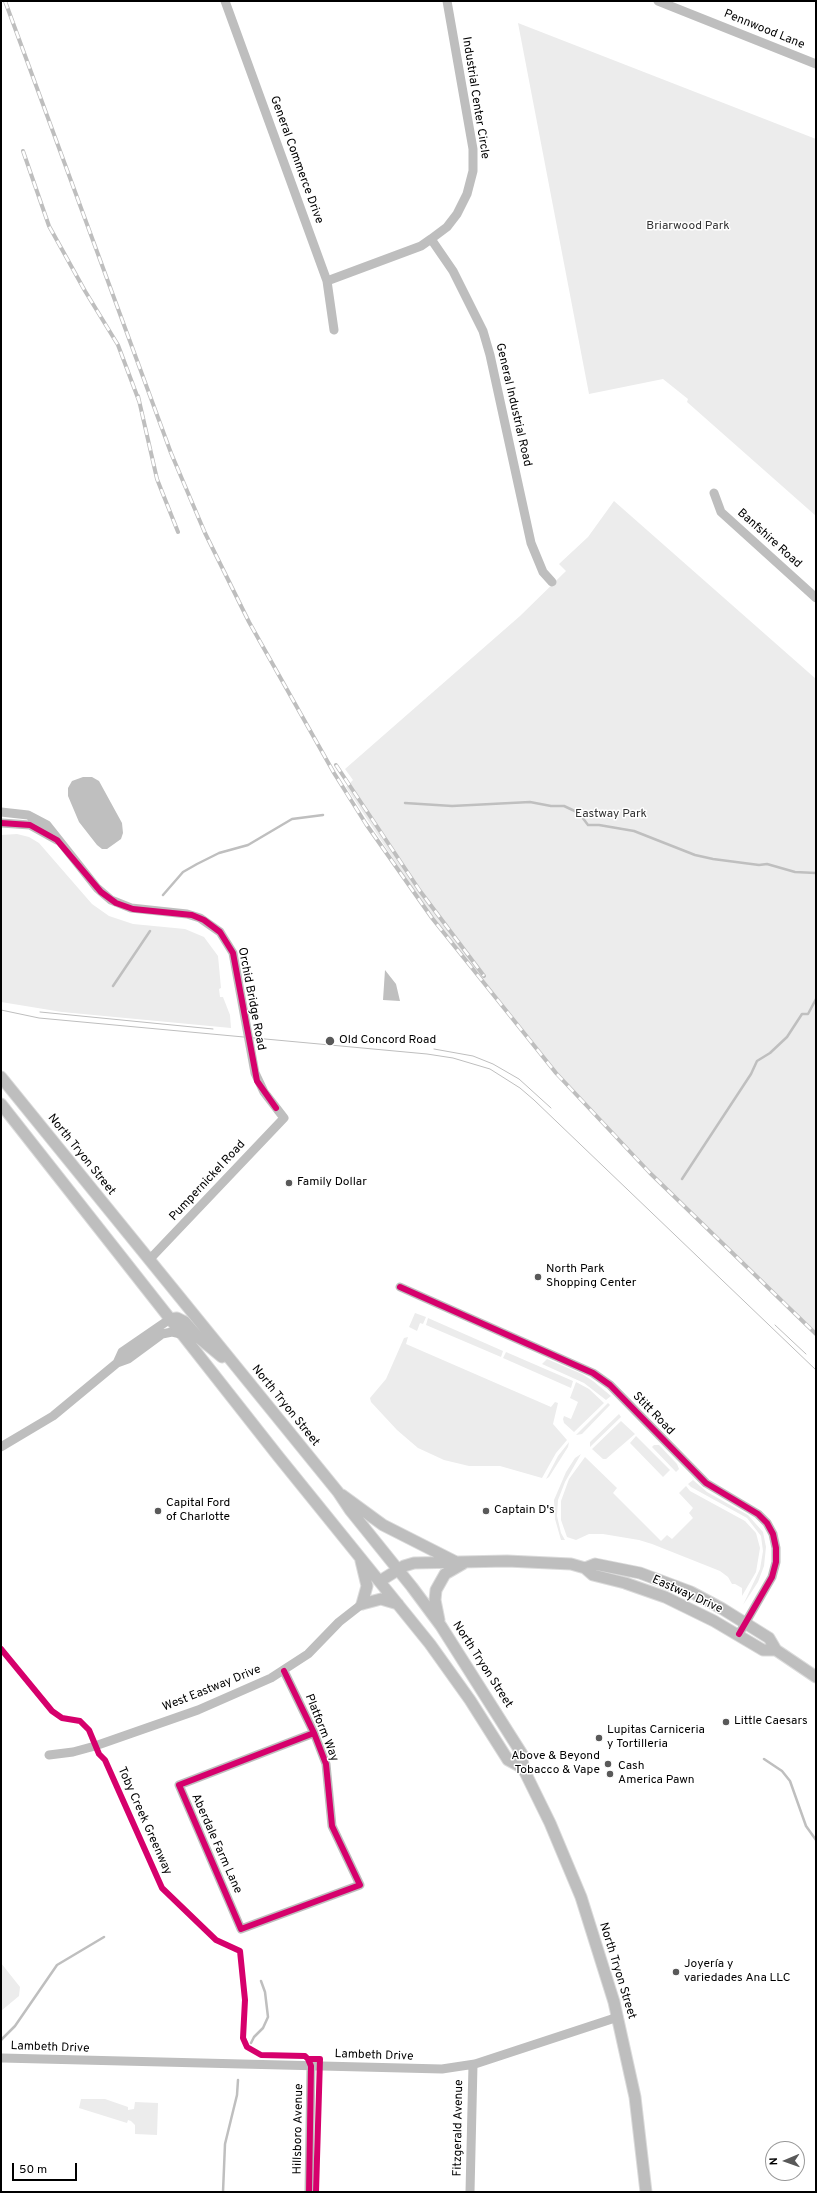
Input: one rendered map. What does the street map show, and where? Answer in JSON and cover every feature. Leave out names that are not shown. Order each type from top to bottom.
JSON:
[{"type":"main road","name":"North Tryon Street","points":[[1,1077],[338,1492],[350,1510],[441,1626],[522,1754],[523,1768],[550,1823],[581,1897],[618,2017],[635,2097],[642,2143],[646,2192]]},
{"type":"main road","points":[[1,1104],[446,1665],[508,1760],[523,1768]]},
{"type":"main road","points":[[170,1318],[177,1318],[185,1322],[199,1338],[243,1376]]},
{"type":"main road","points":[[338,1492],[383,1525],[460,1562],[445,1574],[436,1590],[435,1600],[441,1626]]},
{"type":"main road","points":[[360,1557],[367,1586],[362,1604]]},
{"type":"main road","name":"Eastway Drive","points":[[380,1581],[398,1570],[414,1563],[539,1562],[571,1564],[585,1568],[593,1576],[625,1583],[665,1597],[739,1634],[763,1650],[776,1650]]},
{"type":"main road","name":"Eastway Drive","points":[[585,1568],[595,1564],[646,1576],[691,1592],[769,1638],[776,1650],[816,1678]]},
{"type":"main road","points":[[362,1604],[381,1599],[398,1604]]},
{"type":"street","name":"General Commerce Drive","points":[[226,1],[327,280],[334,330]]},
{"type":"street","name":"Industrial Center Circle","points":[[327,280],[421,246],[447,227],[461,208],[470,186],[474,163],[447,1]]},
{"type":"street","name":"Pennwood Lane","points":[[658,1],[816,64]]},
{"type":"street","name":"General Industrial Road","points":[[432,239],[453,271],[483,331],[490,355],[531,543],[543,572],[552,582]]},
{"type":"street","name":"Banfshire Road","points":[[714,493],[721,512],[816,598]]},
{"type":"street","name":"Orchid Bridge Road","points":[[1,812],[16,813],[35,818],[52,830],[57,840],[101,892],[116,903],[133,909],[194,915],[211,924],[223,935],[234,956],[257,1080],[264,1092],[284,1118]]},
{"type":"street","name":"Orchid Bridge Road","points":[[1,823],[30,824],[57,840]]},
{"type":"street","name":"Pumpernickel Road","points":[[149,1260],[284,1118]]},
{"type":"street","name":"Stitt Road","points":[[400,1287],[593,1373],[610,1385],[706,1483],[758,1514],[767,1523],[773,1534],[776,1548],[776,1562],[772,1577],[739,1634]]},
{"type":"street","points":[[117,1363],[122,1352],[170,1318]]},
{"type":"street","points":[[1,1447],[53,1416],[82,1394],[117,1363],[128,1359],[162,1334],[172,1332],[182,1334]]},
{"type":"street","name":"West Eastway Drive","points":[[49,1755],[73,1752],[95,1746],[198,1710],[271,1678],[284,1671],[308,1654],[339,1622],[362,1604]]},
{"type":"street","name":"Platform Way","points":[[284,1671],[314,1733],[326,1764],[332,1826],[360,1885]]},
{"type":"street","name":"Aberdale Farm Lane","points":[[314,1733],[178,1785],[241,1929],[360,1885]]},
{"type":"street","name":"Lambeth Drive","points":[[2,2058],[437,2070],[473,2065],[618,2017]]},
{"type":"street","name":"Fitzgerald Avenue","points":[[470,2192],[473,2065]]},
{"type":"street","name":"Hillsboro Avenue","points":[[309,2192],[311,2066]]},
{"type":"green space","name":"Briarwood Park","points":[[518,23],[816,139],[816,516],[687,402],[688,399],[663,379],[589,394]]},
{"type":"green space","name":"Eastway Park","points":[[614,501],[816,679],[816,1334],[635,1157],[535,1049],[419,898],[346,787],[353,780],[345,769],[520,616],[566,571],[559,564],[588,537]]},
{"type":"green space","points":[[17,834],[29,837],[39,843],[92,904],[109,916],[133,924],[185,929],[204,937],[218,956],[221,988],[219,989],[220,997],[223,997],[230,1015],[231,1028],[62,1012],[1,1002],[1,835]]},
{"type":"green space","points":[[415,1313],[426,1317],[423,1324],[420,1323],[417,1331],[409,1327]]},
{"type":"green space","points":[[428,1318],[503,1351],[501,1357],[426,1325]]},
{"type":"green space","points":[[408,1337],[406,1344],[551,1407],[555,1402],[558,1403],[553,1424],[567,1440],[556,1453],[542,1478],[500,1466],[469,1466],[444,1460],[418,1448],[397,1430],[371,1402],[370,1398],[386,1379],[404,1338]]},
{"type":"green space","points":[[506,1352],[573,1381],[571,1388],[503,1358]]},
{"type":"green space","points":[[547,1359],[582,1374],[611,1396],[606,1400],[584,1383],[542,1364]]},
{"type":"green space","points":[[576,1382],[589,1389],[604,1403],[574,1432],[564,1423],[563,1419],[564,1416],[571,1419],[578,1402],[570,1398]]},
{"type":"green space","points":[[608,1403],[610,1405],[582,1434],[576,1435]]},
{"type":"green space","points":[[619,1414],[621,1417],[590,1447],[590,1442]]},
{"type":"green space","points":[[621,1421],[635,1434],[606,1459],[603,1459],[592,1449]]},
{"type":"green space","points":[[636,1436],[670,1470],[663,1477],[630,1443]]},
{"type":"green space","points":[[569,1442],[568,1447],[549,1477],[546,1479],[558,1456]]},
{"type":"green space","points":[[654,1445],[659,1445],[677,1464],[679,1469],[676,1472],[652,1447]]},
{"type":"green space","points":[[581,1454],[565,1482],[558,1500],[557,1516],[561,1533],[565,1540],[561,1540],[555,1519],[554,1500],[566,1472],[575,1458]]},
{"type":"green space","points":[[585,1457],[617,1488],[613,1493],[661,1541],[667,1535],[672,1539],[693,1518],[689,1513],[693,1508],[679,1493],[686,1486],[690,1491],[745,1521],[756,1533],[760,1548],[756,1572],[742,1596],[742,1588],[732,1584],[728,1577],[720,1571],[652,1544],[639,1540],[603,1534],[589,1534],[576,1540],[567,1537],[561,1520],[561,1501],[569,1479]]},
{"type":"green space","points":[[693,1480],[707,1492],[748,1515],[763,1532],[766,1547],[764,1566],[758,1582],[743,1605],[760,1569],[763,1551],[761,1536],[747,1518],[691,1487],[688,1484]]},
{"type":"green space","points":[[1,1963],[20,1987],[19,1996],[1,2011]]},
{"type":"green space","points":[[81,2099],[105,2099],[128,2107],[128,2110],[134,2109],[135,2102],[158,2103],[157,2135],[135,2134],[135,2125],[131,2121],[128,2120],[127,2123],[79,2108]]},
{"type":"shaded area","points":[[83,777],[92,777],[99,781],[122,823],[123,833],[121,839],[107,849],[102,849],[97,845],[79,822],[68,796],[68,788],[72,781]]},
{"type":"shaded area","points":[[385,970],[396,984],[400,1001],[383,1000]]},
{"type":"waterway","points":[[405,803],[452,806],[530,802],[551,806],[564,806],[579,813],[588,825],[599,825],[634,831],[695,855],[759,865],[767,864],[795,872],[816,873]]},
{"type":"waterway","points":[[163,895],[183,872],[197,864],[219,853],[248,845],[292,819],[323,815]]},
{"type":"waterway","points":[[113,986],[150,931]]},
{"type":"waterway","points":[[682,1179],[751,1074],[757,1061],[770,1053],[787,1037],[802,1014],[808,1014],[816,999]]},
{"type":"waterway","points":[[764,1759],[782,1771],[790,1781],[806,1826],[816,1840]]},
{"type":"waterway","points":[[1,2040],[15,2026],[57,1965],[104,1937]]},
{"type":"waterway","points":[[251,2043],[254,2037],[263,2028],[268,2017],[265,1992],[261,1981]]},
{"type":"waterway","points":[[223,2192],[225,2144],[237,2095],[238,2080]]},
{"type":"tram line","points":[[1,1010],[39,1018],[427,1054],[453,1058],[490,1069],[520,1088],[534,1100],[816,1370]]},
{"type":"tram line","points":[[40,1012],[213,1029]]},
{"type":"tram line","points":[[434,1049],[473,1056],[493,1064],[519,1079],[551,1108]]},
{"type":"tram line","points":[[775,1325],[806,1354]]},
{"type":"railway","points":[[5,1],[171,453],[205,533],[249,622],[334,773],[366,824],[432,918],[556,1073],[650,1173],[816,1334]]},
{"type":"railway","points":[[23,151],[49,226],[85,291],[118,345],[139,401]]},
{"type":"railway","points":[[138,396],[157,479],[178,532]]},
{"type":"railway","points":[[336,765],[420,891],[484,976]]},
{"type":"cycle path","points":[[1,823],[30,825],[57,840],[101,892],[116,903],[133,909],[192,915],[204,920],[220,932],[233,953],[257,1081],[276,1108]]},
{"type":"cycle path","points":[[400,1287],[593,1373],[610,1385],[706,1483],[758,1514],[767,1523],[773,1534],[776,1548],[776,1562],[772,1577],[739,1634]]},
{"type":"cycle path","name":"Toby Creek Greenway","points":[[1,1649],[52,1711],[62,1718],[80,1721],[89,1730],[99,1754],[105,1760],[162,1888],[216,1940],[240,1951],[245,2000],[243,2038],[247,2047],[261,2055],[305,2056],[308,2059],[320,2059],[316,2192]]},
{"type":"cycle path","points":[[284,1671],[314,1733],[326,1764],[332,1826],[360,1885],[241,1929],[179,1785],[314,1733]]},
{"type":"cycle path","points":[[308,2059],[311,2066],[309,2192]]},
{"type":"place","name":"Old Concord Road","points":[[330,1041]]},
{"type":"place","name":"Family Dollar","points":[[289,1183]]},
{"type":"place","name":"North Park Shopping Center","points":[[538,1277]]},
{"type":"place","name":"Capital Ford of Charlotte","points":[[158,1511]]},
{"type":"place","name":"Captain D's","points":[[486,1511]]},
{"type":"place","name":"Little Caesars","points":[[726,1722]]},
{"type":"place","name":"Lupitas Carniceria y Tortilleria","points":[[599,1738]]},
{"type":"place","name":"Above & Beyond Tobacco & Vape","points":[[608,1764]]},
{"type":"place","name":"Cash America Pawn","points":[[610,1774]]},
{"type":"place","name":"Joyería y variedades Ana LLC","points":[[676,1972]]}]
